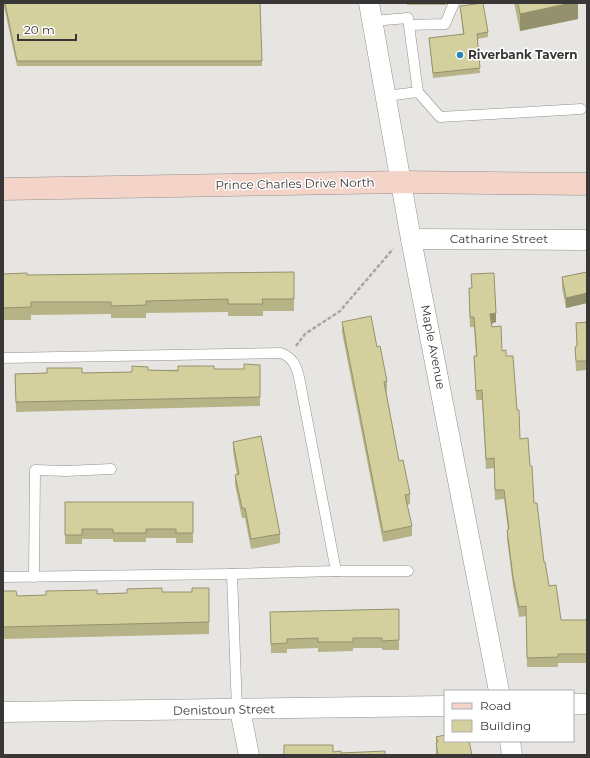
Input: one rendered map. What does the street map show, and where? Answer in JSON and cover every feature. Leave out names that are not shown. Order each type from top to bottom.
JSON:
[{"type":"main road","name":"Prince Charles Drive North","points":[[3,189],[402,182],[587,184]]},
{"type":"street","name":"Maple Avenue","points":[[371,12],[412,241],[500,690]]},
{"type":"street","name":"Catharine Street","points":[[412,241],[587,240]]},
{"type":"street","points":[[574,704],[587,704]]},
{"type":"street","name":"Denistoun Street","points":[[3,712],[239,710],[444,706]]},
{"type":"street","points":[[239,710],[249,755]]},
{"type":"street","points":[[510,742],[512,755]]},
{"type":"lane","points":[[409,25],[445,24],[454,3]]},
{"type":"lane","points":[[371,12],[408,18],[418,92],[440,117],[581,109]]},
{"type":"lane","points":[[386,96],[418,92]]},
{"type":"lane","points":[[3,358],[281,353],[288,356],[294,361],[300,377],[336,571]]},
{"type":"lane","points":[[34,577],[34,470],[66,471],[111,469]]},
{"type":"lane","points":[[3,577],[408,571]]},
{"type":"lane","points":[[232,574],[239,710]]},
{"type":"path","points":[[288,356],[304,334],[340,311],[395,246],[412,241]]},
{"type":"building","points":[[5,3],[260,3],[262,61],[17,61]]},
{"type":"building","points":[[483,3],[488,32],[477,34],[480,68],[433,73],[429,38],[464,34],[460,6]]},
{"type":"building","points":[[518,3],[571,3],[520,14]]},
{"type":"building","points":[[294,272],[294,299],[262,299],[263,304],[228,304],[228,299],[146,301],[146,305],[111,306],[111,302],[31,302],[31,307],[3,308],[3,274]]},
{"type":"building","points":[[587,272],[587,293],[566,298],[562,277]]},
{"type":"building","points":[[494,273],[496,313],[490,314],[492,327],[501,326],[502,351],[506,350],[506,356],[513,356],[517,410],[519,410],[520,439],[528,438],[530,466],[532,466],[534,503],[537,503],[544,562],[549,586],[556,585],[561,620],[587,620],[587,654],[558,654],[558,657],[527,658],[526,606],[519,607],[513,577],[504,490],[495,490],[494,458],[486,459],[482,390],[476,391],[474,356],[477,356],[474,317],[470,317],[469,288],[472,288],[471,274]]},
{"type":"building","points":[[371,316],[377,347],[380,346],[387,381],[384,382],[399,461],[403,460],[410,494],[405,495],[412,526],[383,532],[342,322]]},
{"type":"building","points":[[587,322],[587,361],[576,361],[576,323]]},
{"type":"building","points":[[244,364],[260,365],[260,397],[16,402],[15,374],[47,373],[47,368],[82,368],[82,373],[132,372],[132,366],[148,367],[148,370],[178,371],[178,366],[214,366],[214,369],[244,369]]},
{"type":"building","points":[[261,436],[280,534],[251,539],[245,508],[242,508],[235,475],[239,474],[233,442]]},
{"type":"building","points":[[65,502],[193,502],[193,533],[176,533],[176,529],[146,529],[146,533],[113,533],[113,529],[82,529],[82,535],[65,535]]},
{"type":"building","points":[[162,588],[162,592],[192,592],[192,588],[209,588],[209,622],[3,627],[3,591],[16,591],[17,596],[46,595],[46,591],[97,590],[97,594],[127,593],[127,589]]},
{"type":"building","points":[[399,609],[399,640],[382,641],[382,638],[353,638],[353,642],[318,642],[318,638],[287,639],[287,643],[271,644],[270,612]]},
{"type":"building","points":[[444,735],[444,742],[469,742],[472,755],[438,755],[436,743],[438,742],[436,737]]},
{"type":"building","points":[[284,745],[333,745],[333,752],[385,751],[385,755],[284,755]]},
{"type":"place","name":"Riverbank Tavern","points":[[460,55]]}]
